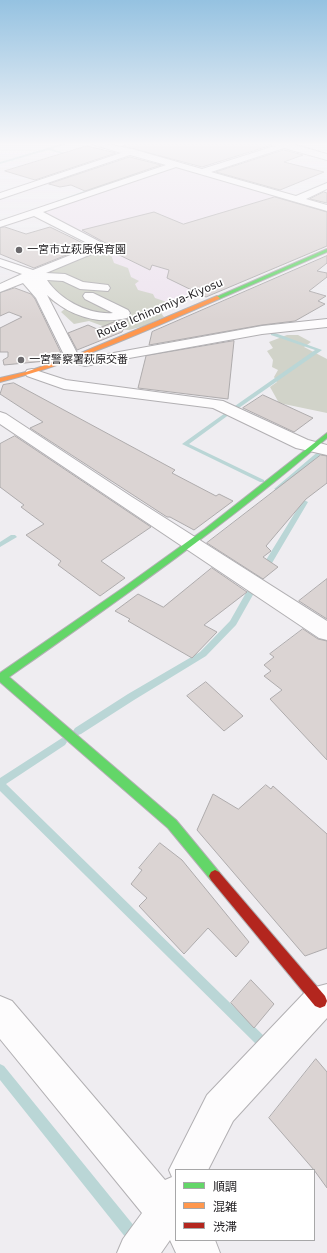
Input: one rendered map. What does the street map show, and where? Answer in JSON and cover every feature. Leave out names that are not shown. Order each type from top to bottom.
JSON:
[{"type":"street","points":[[309,202],[327,208]]},
{"type":"street","points":[[0,224],[61,203]]},
{"type":"street","points":[[0,288],[38,276],[102,246],[34,212]]},
{"type":"street","name":"Route Ichinomiya-Kiyosu","points":[[0,380],[32,373],[108,345],[327,250]]},
{"type":"street","points":[[0,262],[38,276],[64,289],[88,296],[117,309],[123,313],[122,315]]},
{"type":"street","points":[[38,276],[65,278],[80,285],[107,286],[102,290],[68,304]]},
{"type":"street","points":[[38,276],[52,293],[68,304],[87,314],[102,318],[122,315],[138,321]]},
{"type":"street","points":[[38,276],[42,297],[72,358],[85,362],[262,330],[327,323]]},
{"type":"street","points":[[32,373],[64,384],[217,404],[302,444],[320,449]]},
{"type":"street","points":[[0,417],[190,544],[327,632]]},
{"type":"street","points":[[189,1169],[220,1108],[323,1001],[172,824],[1,677],[190,544],[320,449],[327,435]]},
{"type":"street","points":[[0,1013],[167,1225],[175,1232]]},
{"type":"street","points":[[186,1241],[200,1253]]},
{"type":"shaded area","points":[[70,202],[301,202],[327,210],[327,242],[162,311],[60,265],[107,247],[40,213]]},
{"type":"shaded area","points":[[104,252],[111,255],[114,263],[128,268],[131,277],[139,281],[135,284],[138,290],[153,294],[155,298],[167,302],[171,307],[161,313],[164,317],[144,326],[129,330],[108,328],[89,321],[74,324],[61,312],[67,307],[51,301],[41,287],[52,280],[44,276],[55,268],[90,255]]},
{"type":"shaded area","points":[[287,335],[298,335],[311,342],[304,347],[327,359],[327,413],[279,403],[270,387],[277,382],[274,377],[278,370],[272,367],[273,360],[267,351],[273,348],[269,342]]},
{"type":"building","points":[[256,202],[294,202],[327,212],[327,246],[206,297],[167,278],[169,270],[152,265],[150,270],[107,249],[109,245],[82,230],[154,212],[183,224]]},
{"type":"building","points":[[5,227],[26,234],[50,227],[89,246],[34,268],[0,254],[0,228]]},
{"type":"building","points":[[327,256],[327,263],[317,271],[327,273],[327,277],[309,291],[326,296],[318,301],[325,304],[295,321],[262,325],[149,345],[152,332]]},
{"type":"building","points":[[15,288],[31,294],[35,299],[62,355],[46,361],[4,365],[3,360],[8,357],[8,352],[0,352],[0,328],[22,317],[9,312],[0,316],[0,293]]},
{"type":"building","points":[[128,319],[122,332],[77,350],[68,333],[88,325],[97,329],[116,321]]},
{"type":"building","points":[[234,341],[228,399],[138,388],[146,356]]},
{"type":"building","points":[[14,383],[175,470],[172,473],[216,496],[219,494],[233,501],[194,530],[170,517],[167,517],[30,428],[43,422],[0,394],[3,385]]},
{"type":"building","points":[[263,395],[313,418],[294,432],[243,408]]},
{"type":"building","points":[[15,436],[151,527],[101,561],[125,578],[100,596],[58,565],[61,561],[26,535],[44,524],[21,507],[24,505],[0,487],[0,444]]},
{"type":"building","points":[[321,455],[327,456],[327,483],[306,499],[266,546],[271,551],[263,557],[278,567],[263,579],[207,543]]},
{"type":"building","points":[[212,568],[247,592],[204,625],[217,632],[192,658],[128,621],[130,619],[115,611],[138,594],[163,607]]},
{"type":"building","points":[[327,579],[327,619],[299,601]]},
{"type":"building","points":[[303,629],[318,639],[327,641],[327,760],[270,699],[282,690],[264,676],[271,671],[264,665],[274,657],[270,654]]},
{"type":"building","points":[[206,682],[243,716],[224,731],[187,696]]},
{"type":"building","points":[[266,785],[271,789],[273,786],[327,834],[327,948],[305,956],[197,830],[213,794],[238,809]]},
{"type":"building","points":[[160,843],[182,860],[249,942],[236,957],[208,928],[184,954],[139,906],[147,898],[131,884],[142,870],[139,868]]},
{"type":"building","points":[[251,980],[274,1004],[254,1028],[231,1003]]},
{"type":"building","points":[[316,1059],[327,1072],[327,1188],[315,1171],[315,1169],[313,1169],[269,1118]]},
{"type":"waterway","points":[[234,409],[319,350],[273,334]]},
{"type":"waterway","points":[[228,413],[185,444],[262,481]]},
{"type":"waterway","points":[[259,578],[305,502],[277,489],[327,446]]},
{"type":"waterway","points":[[0,545],[13,537]]},
{"type":"waterway","points":[[78,731],[203,654],[233,623],[250,593]]},
{"type":"waterway","points":[[0,783],[62,742]]},
{"type":"waterway","points":[[0,785],[262,1042]]},
{"type":"waterway","points":[[0,1070],[147,1253]]},
{"type":"traffic: fast","points":[[217,298],[327,250]]},
{"type":"traffic: fast","points":[[0,678],[126,591],[208,531],[249,500],[327,435]]},
{"type":"traffic: fast","points":[[2,677],[172,824],[215,876]]},
{"type":"traffic: slow","points":[[0,380],[56,364],[110,344],[217,298]]},
{"type":"traffic: jam","points":[[215,876],[320,1001]]},
{"type":"place","name":"一宮市立萩原保育園","points":[[19,250]]},
{"type":"place","name":"一宮警察署萩原交番","points":[[21,360]]}]
